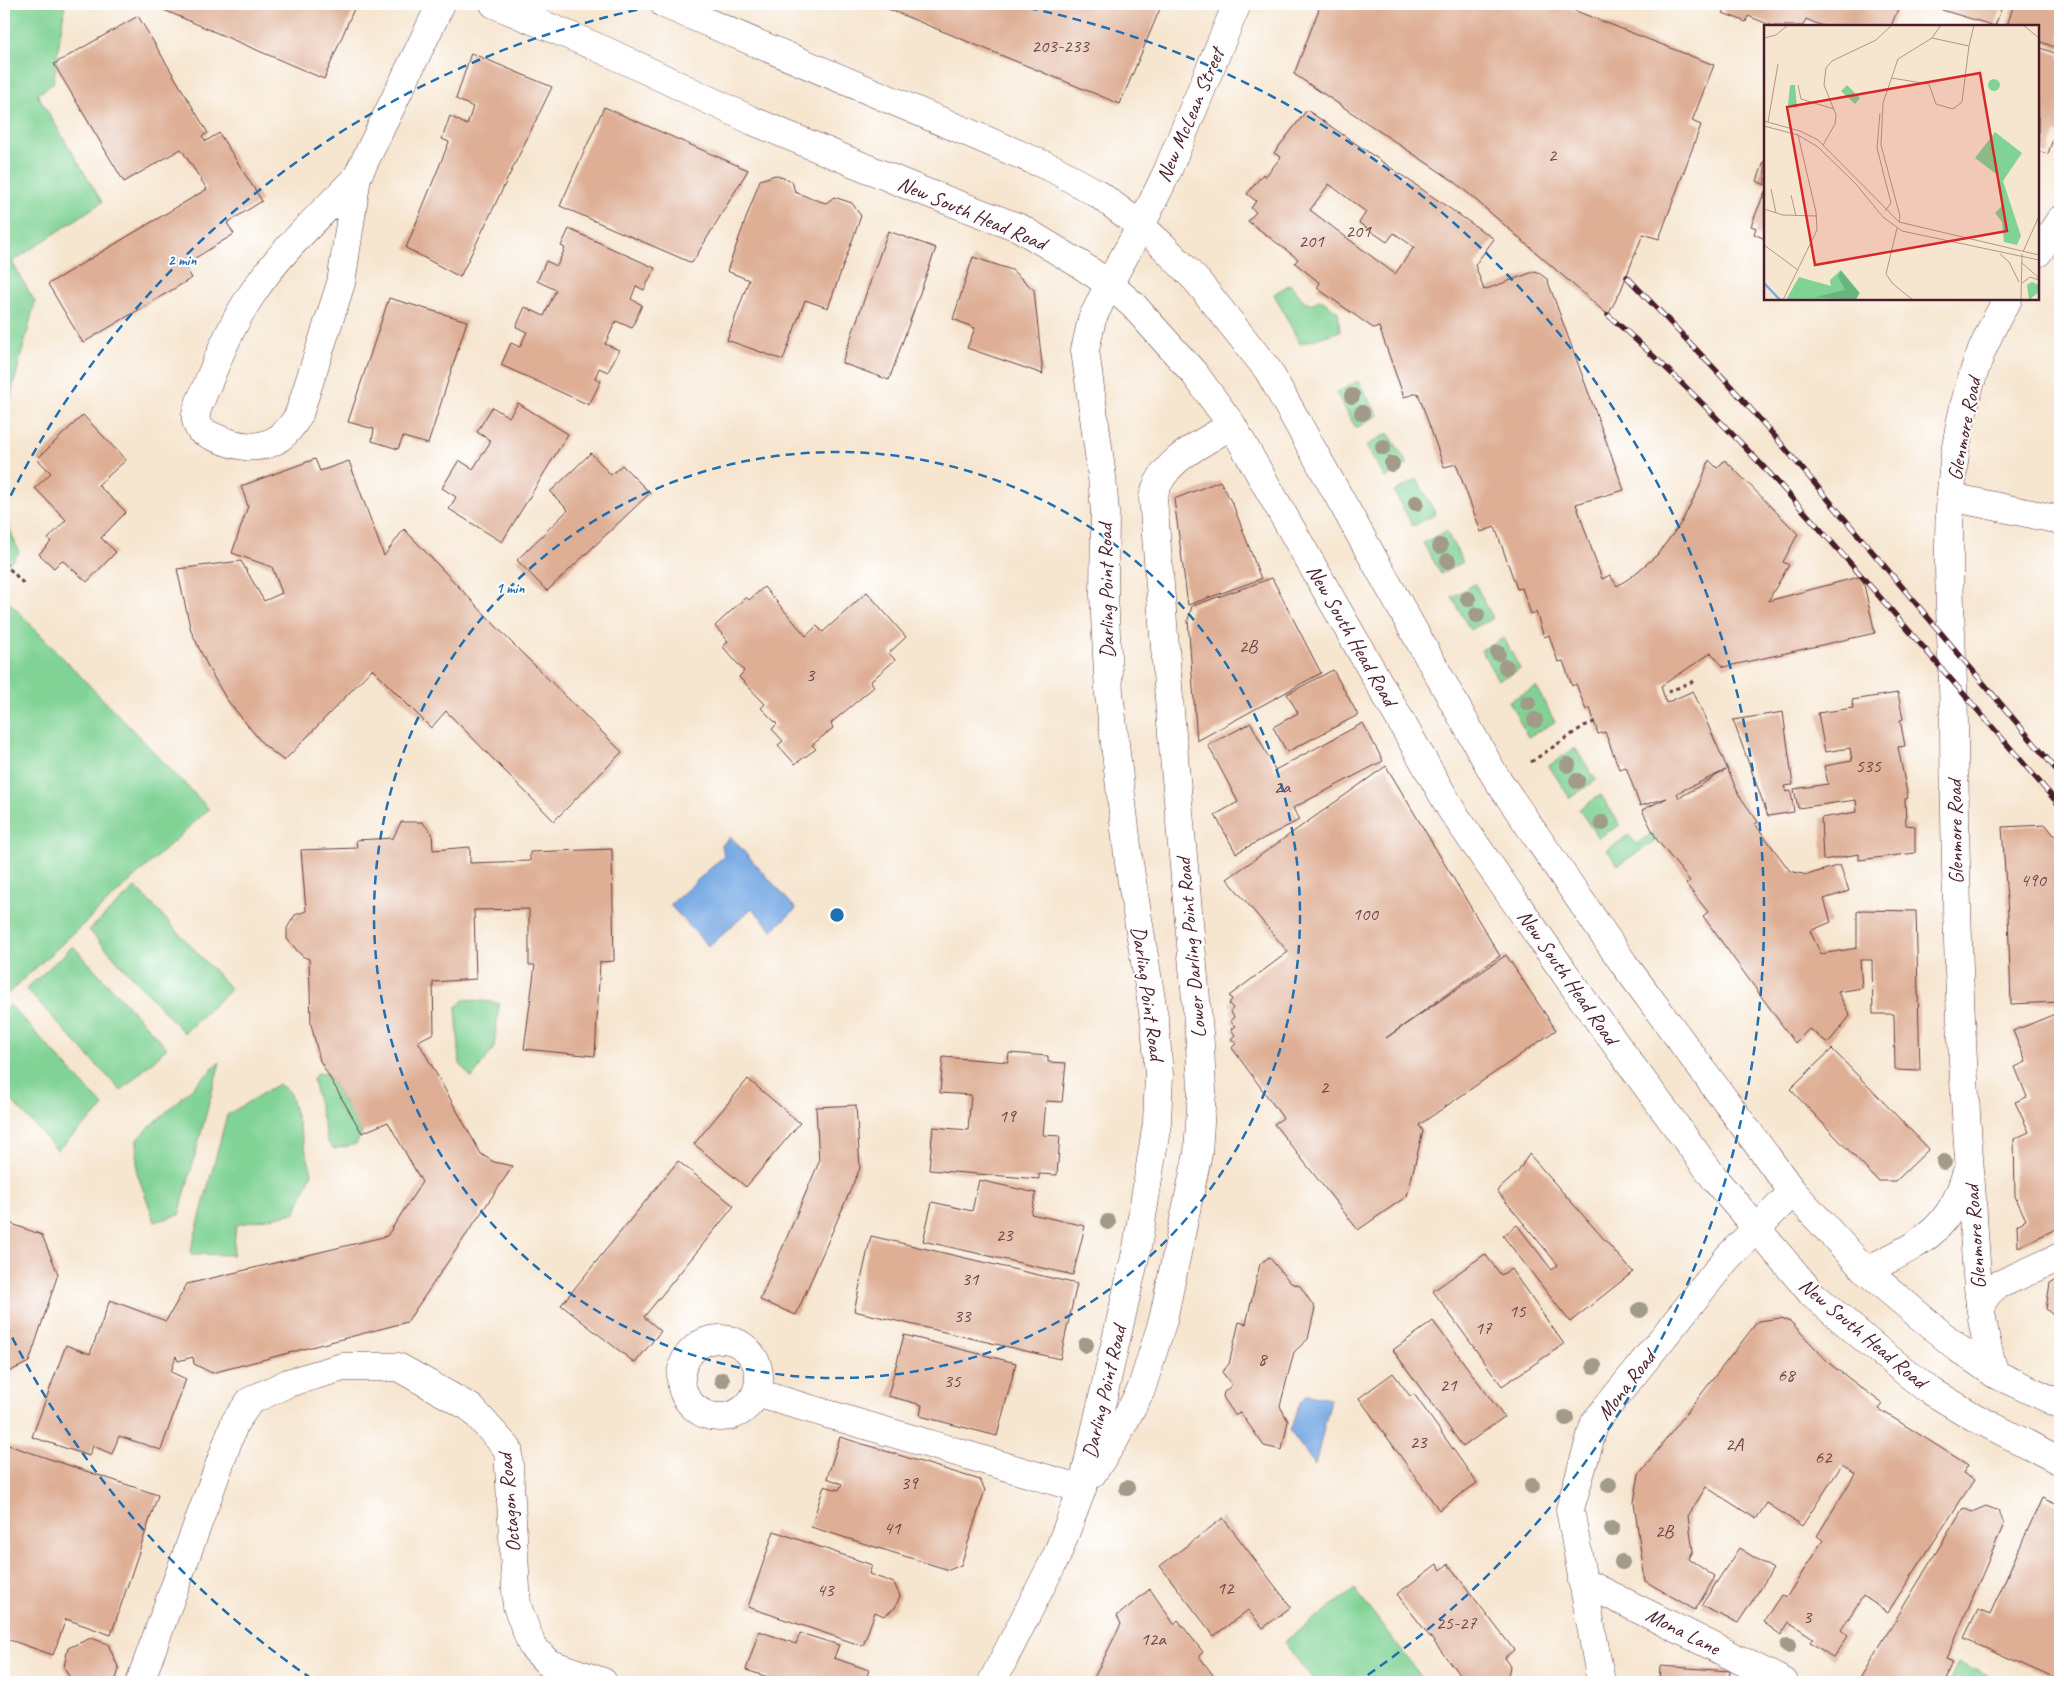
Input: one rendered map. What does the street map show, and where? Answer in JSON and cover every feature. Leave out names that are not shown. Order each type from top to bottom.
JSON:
[{"type":"street","points":[[357,177],[278,259],[251,294],[235,322],[199,404],[195,415],[196,423],[200,430],[245,446],[257,447],[271,444],[293,426],[299,414],[341,283],[357,177],[441,4]]},
{"type":"street","name":"New South Head Road","points":[[494,4],[638,66],[753,121],[917,189],[1020,228],[1109,284],[1133,306],[1194,373],[1232,425],[1452,811],[1584,1001],[1718,1182],[1813,1295],[1926,1388],[1974,1417],[2060,1461]]},
{"type":"street","points":[[664,4],[1054,170],[1098,194],[1141,226],[1198,282],[1268,370],[1495,776],[1624,964],[1793,1192],[1866,1271],[1959,1349],[1995,1374],[2060,1404]]},
{"type":"street","name":"New McLean Street","points":[[1109,284],[1141,226],[1167,172],[1237,4]]},
{"type":"street","points":[[2039,252],[2060,220]]},
{"type":"street","name":"Darling Point Road","points":[[992,1682],[1057,1555],[1082,1489],[1137,1248],[1157,1123],[1159,1075],[1155,1024],[1129,863],[1110,702],[1104,604],[1103,486],[1085,350],[1092,319],[1109,284]]},
{"type":"street","name":"Glenmore Road","points":[[1995,1374],[1985,1342],[1980,1305],[1969,1163],[1956,893],[1950,543],[1951,497],[1956,447],[1978,356],[1994,320],[2007,300]]},
{"type":"street","name":"Lower Darling Point Road","points":[[1082,1489],[1115,1439],[1141,1390],[1163,1320],[1198,1154],[1202,1092],[1200,1044],[1153,498],[1156,483],[1165,470],[1175,461],[1232,425]]},
{"type":"street","points":[[1951,497],[2060,520]]},
{"type":"street","points":[[1866,1271],[1916,1245],[1941,1225],[1960,1196],[1969,1163]]},
{"type":"street","name":"Mona Road","points":[[1601,1682],[1570,1509],[1595,1422],[1728,1257],[1793,1192]]},
{"type":"street","points":[[1980,1305],[1996,1286],[2060,1257]]},
{"type":"street","name":"Octagon Road","points":[[140,1682],[235,1422],[250,1401],[288,1383],[343,1367],[398,1368],[471,1408],[508,1449],[517,1606],[532,1646],[548,1663],[603,1682]]},
{"type":"street","points":[[756,1393],[1082,1489]]},
{"type":"street","name":"Mona Lane","points":[[1582,1581],[1784,1682]]},
{"type":"path","points":[[4,563],[24,584]]},
{"type":"path","points":[[1668,692],[1696,680]]},
{"type":"path","points":[[1531,762],[1584,726],[1594,722]]},
{"type":"green space","points":[[4,4],[65,4],[53,84],[37,94],[102,202],[12,262],[35,302],[4,422]]},
{"type":"green space","points":[[1290,284],[1305,302],[1314,303],[1320,299],[1338,312],[1340,331],[1300,344],[1274,294]]},
{"type":"green space","points":[[1358,381],[1378,415],[1356,428],[1336,393]]},
{"type":"green space","points":[[1388,433],[1408,464],[1385,478],[1366,446]]},
{"type":"green space","points":[[1417,479],[1436,514],[1413,526],[1394,492]]},
{"type":"green space","points":[[4,513],[19,553],[4,569]]},
{"type":"green space","points":[[1446,531],[1463,562],[1441,574],[1423,543]]},
{"type":"green space","points":[[1475,584],[1493,618],[1470,630],[1452,597]]},
{"type":"green space","points":[[4,597],[209,809],[4,997]]},
{"type":"green space","points":[[1504,638],[1520,669],[1498,680],[1481,650]]},
{"type":"green space","points":[[1536,687],[1555,722],[1528,737],[1509,701]]},
{"type":"green space","points":[[1575,748],[1596,780],[1570,798],[1549,766]]},
{"type":"green space","points":[[1601,795],[1620,825],[1598,838],[1579,809]]},
{"type":"green space","points":[[1654,832],[1657,840],[1618,865],[1607,850],[1629,835],[1636,844]]},
{"type":"green space","points":[[136,887],[231,989],[184,1033],[89,930]]},
{"type":"green space","points":[[73,946],[167,1048],[121,1091],[26,989]]},
{"type":"green space","points":[[464,999],[499,1003],[494,1048],[472,1078],[460,1064],[456,1007]]},
{"type":"green space","points":[[10,1005],[104,1107],[57,1150],[4,1092],[4,1010]]},
{"type":"green space","points":[[220,1062],[179,1215],[155,1222],[137,1173],[137,1139]]},
{"type":"green space","points":[[317,1073],[327,1074],[362,1133],[356,1144],[334,1149],[328,1143],[313,1080]]},
{"type":"green space","points":[[278,1084],[289,1091],[312,1173],[295,1213],[236,1225],[233,1255],[190,1254],[227,1115]]},
{"type":"green space","points":[[1355,1589],[1425,1682],[1314,1682],[1284,1642]]},
{"type":"green space","points":[[1959,1662],[2002,1682],[1950,1682]]},
{"type":"water","points":[[731,837],[796,909],[772,930],[752,908],[709,947],[670,905],[724,856],[722,845]]},
{"type":"water","points":[[1307,1395],[1331,1399],[1315,1465],[1290,1431],[1299,1404]]},
{"type":"building","points":[[150,4],[356,4],[324,79]]},
{"type":"building","points":[[876,4],[1162,4],[1120,104]]},
{"type":"building","points":[[1321,4],[1558,4],[1714,65],[1692,121],[1701,125],[1659,239],[1643,234],[1621,290],[1608,315],[1455,182],[1294,74]]},
{"type":"building","points":[[1727,4],[1900,4],[1891,25],[1820,25],[1806,19],[1803,25],[1770,25],[1748,16],[1746,22],[1723,13]]},
{"type":"building","points":[[1944,4],[2003,4],[1995,25],[1942,10]]},
{"type":"building","points":[[2014,4],[2060,4],[2060,49],[2039,41],[2039,25],[2007,25]]},
{"type":"building","points":[[138,16],[208,133],[202,136],[206,141],[219,133],[262,201],[227,223],[234,234],[184,265],[192,278],[83,343],[48,284],[207,189],[181,149],[124,182],[54,64]]},
{"type":"building","points":[[2039,47],[2060,55],[2060,134],[2055,133],[2048,154],[2039,151]]},
{"type":"building","points":[[471,53],[552,87],[460,277],[406,248],[449,142],[442,139],[450,116],[467,125],[473,107],[456,99]]},
{"type":"building","points":[[604,107],[748,170],[692,263],[560,206]]},
{"type":"building","points":[[1307,110],[1494,239],[1475,265],[1484,290],[1536,271],[1547,279],[1624,490],[1576,504],[1602,579],[1610,575],[1617,586],[1657,555],[1681,523],[1699,488],[1709,460],[1717,468],[1725,460],[1798,534],[1783,562],[1789,565],[1768,601],[1862,576],[1875,633],[1724,667],[1711,653],[1661,686],[1666,703],[1693,691],[1739,795],[1758,822],[1755,824],[1790,871],[1807,875],[1840,865],[1849,891],[1824,899],[1831,922],[1810,931],[1821,954],[1857,948],[1857,912],[1862,910],[1916,911],[1920,1071],[1895,1070],[1894,1014],[1873,1014],[1872,960],[1860,960],[1862,988],[1838,992],[1850,1016],[1828,1043],[1809,1029],[1795,1043],[1703,916],[1708,912],[1686,884],[1690,881],[1657,840],[1642,810],[1667,798],[1640,806],[1626,767],[1619,769],[1605,732],[1598,734],[1590,708],[1586,710],[1576,684],[1572,686],[1563,661],[1558,662],[1549,635],[1544,637],[1536,612],[1531,614],[1522,588],[1517,589],[1495,527],[1481,532],[1456,464],[1444,467],[1418,393],[1404,397],[1379,327],[1373,328],[1317,288],[1320,283],[1295,263],[1298,259],[1248,221],[1256,212],[1251,208],[1256,201],[1247,194],[1263,174],[1265,177],[1281,157],[1274,153]],"holes":[[[1329,184],[1366,212],[1359,223],[1387,242],[1394,233],[1414,247],[1395,274],[1310,210]],[[1726,770],[1679,798],[1677,793]]]},
{"type":"building","points":[[1764,162],[1764,184],[1757,181]]},
{"type":"building","points":[[775,175],[792,181],[795,192],[810,198],[826,203],[834,197],[852,203],[861,216],[828,308],[805,300],[783,360],[727,340],[749,280],[727,271],[760,180]]},
{"type":"building","points":[[1764,194],[1764,239],[1754,234],[1756,228],[1751,226]]},
{"type":"building","points":[[569,229],[655,268],[644,290],[636,286],[631,299],[642,305],[632,328],[616,321],[605,344],[619,350],[608,372],[599,368],[595,378],[601,381],[589,405],[501,365],[511,343],[520,347],[527,332],[516,327],[525,307],[544,316],[556,290],[537,281],[546,261],[557,266],[565,248],[561,246]]},
{"type":"building","points":[[888,231],[936,248],[889,380],[842,363]]},
{"type":"building","points":[[973,257],[1012,270],[1034,290],[1043,374],[967,348],[975,328],[953,319]]},
{"type":"building","points":[[389,298],[467,321],[428,444],[403,437],[398,449],[372,441],[374,429],[348,422]]},
{"type":"building","points":[[518,403],[568,434],[502,542],[449,509],[456,497],[442,488],[459,460],[473,469],[491,441],[477,432],[492,407],[509,417]]},
{"type":"building","points":[[83,415],[126,460],[98,485],[126,512],[101,538],[116,552],[87,582],[62,560],[54,568],[39,554],[51,542],[48,539],[66,520],[35,488],[51,473],[37,459]]},
{"type":"building","points":[[591,453],[611,475],[622,465],[650,493],[547,591],[517,560],[568,510],[550,492]]},
{"type":"building","points":[[315,459],[320,471],[349,461],[384,556],[404,529],[510,641],[622,752],[554,821],[446,711],[431,728],[372,669],[284,761],[263,744],[227,700],[209,669],[191,631],[177,569],[241,561],[264,601],[282,593],[272,567],[232,553],[248,506],[241,486]]},
{"type":"building","points":[[1220,481],[1234,507],[1261,579],[1188,605],[1174,499]]},
{"type":"building","points":[[1272,578],[1321,673],[1197,741],[1188,620],[1192,606]]},
{"type":"building","points":[[764,587],[806,636],[817,626],[823,632],[867,592],[906,637],[889,653],[895,660],[871,681],[874,687],[831,723],[833,728],[812,745],[816,749],[795,764],[778,745],[783,741],[772,729],[777,724],[761,708],[765,704],[739,677],[744,671],[723,647],[728,641],[715,626],[746,597],[749,600]]},
{"type":"building","points":[[1333,670],[1358,715],[1287,752],[1273,727],[1298,713],[1287,694]]},
{"type":"building","points":[[1898,693],[1903,719],[1900,720],[1905,746],[1898,747],[1908,798],[1905,799],[1906,825],[1915,826],[1915,853],[1859,860],[1859,854],[1823,860],[1821,818],[1857,812],[1856,800],[1798,808],[1794,789],[1828,784],[1824,766],[1852,761],[1850,748],[1825,752],[1818,713],[1853,708],[1852,700]]},
{"type":"building","points":[[1783,712],[1793,785],[1784,786],[1786,792],[1791,791],[1794,812],[1768,816],[1733,720]]},
{"type":"building","points":[[1251,723],[1275,770],[1363,723],[1383,761],[1293,808],[1299,820],[1236,853],[1215,815],[1238,802],[1208,745]]},
{"type":"building","points":[[1386,766],[1500,956],[1386,1038],[1506,955],[1556,1030],[1419,1125],[1423,1131],[1407,1196],[1358,1230],[1274,1124],[1283,1118],[1232,1048],[1236,1043],[1231,1039],[1235,1035],[1231,1029],[1235,1026],[1230,1021],[1234,1017],[1230,1012],[1233,1008],[1229,1004],[1232,999],[1229,996],[1288,952],[1227,879]]},
{"type":"building","points":[[401,822],[422,822],[432,833],[433,850],[470,847],[470,863],[530,861],[530,852],[612,849],[614,961],[600,962],[595,1056],[524,1049],[535,965],[529,965],[529,909],[474,910],[476,979],[433,982],[434,1033],[418,1041],[481,1154],[494,1162],[513,1166],[407,1322],[212,1373],[194,1364],[193,1357],[178,1361],[176,1356],[171,1372],[186,1379],[161,1450],[119,1436],[112,1454],[93,1446],[89,1456],[32,1437],[66,1345],[90,1354],[110,1300],[166,1321],[187,1284],[387,1236],[422,1182],[388,1122],[362,1133],[320,1061],[311,1024],[309,959],[302,956],[287,939],[287,928],[295,915],[306,911],[301,850],[357,848],[356,840],[393,838]]},
{"type":"building","points":[[2046,825],[2060,843],[2060,1002],[2011,1004],[2008,915],[2002,827]]},
{"type":"building","points":[[2060,1012],[2060,1227],[2018,1247],[2017,1225],[2026,1220],[2015,1196],[2014,1139],[2029,1132],[2015,1102],[2027,1097],[2015,1067],[2026,1062],[2013,1031]]},
{"type":"building","points":[[1832,1049],[1929,1149],[1896,1181],[1878,1181],[1790,1089]]},
{"type":"building","points":[[1009,1053],[1048,1056],[1048,1062],[1066,1063],[1062,1102],[1046,1101],[1043,1135],[1060,1136],[1057,1175],[1039,1174],[1039,1179],[929,1170],[933,1127],[968,1130],[971,1095],[940,1093],[943,1057],[1008,1062]]},
{"type":"building","points":[[748,1079],[800,1123],[746,1187],[694,1144]]},
{"type":"building","points":[[856,1105],[860,1168],[796,1315],[760,1300],[819,1162],[816,1107]]},
{"type":"building","points":[[1529,1154],[1633,1272],[1570,1322],[1503,1236],[1517,1225],[1552,1270],[1558,1265],[1497,1191],[1518,1172]]},
{"type":"building","points":[[678,1161],[734,1206],[644,1317],[661,1331],[635,1363],[561,1305]]},
{"type":"building","points":[[979,1180],[1036,1193],[1031,1214],[1085,1226],[1073,1275],[923,1241],[932,1202],[972,1211]]},
{"type":"building","points":[[4,1221],[42,1235],[58,1274],[29,1362],[4,1374]]},
{"type":"building","points":[[871,1236],[1077,1284],[1060,1359],[854,1311]]},
{"type":"building","points":[[1485,1254],[1501,1275],[1511,1269],[1564,1344],[1502,1386],[1433,1291]]},
{"type":"building","points":[[1269,1257],[1291,1283],[1300,1286],[1315,1308],[1308,1339],[1294,1352],[1280,1406],[1288,1421],[1282,1450],[1264,1446],[1240,1412],[1235,1415],[1223,1397],[1224,1392],[1232,1385],[1222,1372],[1229,1364],[1239,1322],[1246,1324],[1260,1264]]},
{"type":"building","points":[[2060,1278],[2060,1321],[2046,1309],[2050,1283]]},
{"type":"building","points":[[1781,1318],[1790,1321],[1830,1364],[1883,1404],[1879,1409],[1968,1465],[1963,1473],[1974,1480],[1888,1612],[1863,1596],[1841,1630],[1848,1636],[1834,1658],[1810,1642],[1813,1638],[1789,1622],[1781,1635],[1763,1622],[1781,1595],[1786,1598],[1823,1540],[1817,1536],[1855,1474],[1842,1465],[1802,1526],[1767,1503],[1756,1519],[1706,1487],[1688,1516],[1693,1551],[1689,1559],[1715,1577],[1695,1610],[1645,1581],[1634,1502],[1639,1474],[1758,1321]]},
{"type":"building","points":[[1433,1321],[1504,1417],[1463,1447],[1393,1350]]},
{"type":"building","points":[[904,1335],[1016,1363],[997,1436],[920,1416],[922,1405],[888,1396]]},
{"type":"building","points":[[1393,1373],[1410,1396],[1414,1394],[1477,1483],[1439,1510],[1359,1398]]},
{"type":"building","points":[[840,1437],[980,1480],[985,1490],[961,1565],[949,1570],[811,1527],[824,1486],[839,1490],[842,1484],[827,1478]]},
{"type":"building","points":[[5,1444],[158,1495],[111,1635],[66,1619],[53,1655],[4,1638]]},
{"type":"building","points":[[2042,1498],[2060,1506],[2060,1681],[1964,1638],[1978,1609],[1990,1614]]},
{"type":"building","points":[[1986,1506],[1999,1511],[2004,1524],[1946,1660],[1953,1663],[1945,1682],[1859,1680],[1963,1508],[1972,1512]]},
{"type":"building","points":[[1223,1518],[1291,1607],[1263,1628],[1248,1610],[1214,1636],[1160,1566]]},
{"type":"building","points":[[774,1531],[872,1565],[869,1574],[894,1583],[900,1596],[895,1608],[884,1616],[875,1612],[863,1646],[748,1607]]},
{"type":"building","points":[[1739,1548],[1773,1569],[1738,1623],[1701,1606]]},
{"type":"building","points":[[1437,1564],[1441,1570],[1448,1564],[1514,1650],[1504,1658],[1510,1666],[1507,1682],[1465,1682],[1397,1594]]},
{"type":"building","points":[[1150,1589],[1174,1624],[1178,1620],[1203,1652],[1199,1656],[1218,1682],[1092,1682],[1121,1624],[1117,1616]]},
{"type":"building","points":[[759,1631],[796,1644],[800,1633],[839,1645],[834,1658],[869,1670],[865,1682],[766,1682],[768,1677],[746,1670]]},
{"type":"building","points":[[91,1638],[108,1644],[119,1669],[115,1682],[72,1682],[64,1667],[68,1648]]},
{"type":"building","points":[[1660,1666],[1730,1671],[1729,1682],[1659,1682]]},
{"type":"railway","points":[[1627,277],[1727,382],[1778,440],[2060,774]]},
{"type":"railway","points":[[1608,315],[1682,383],[1752,454],[1885,603],[2060,806]]}]
